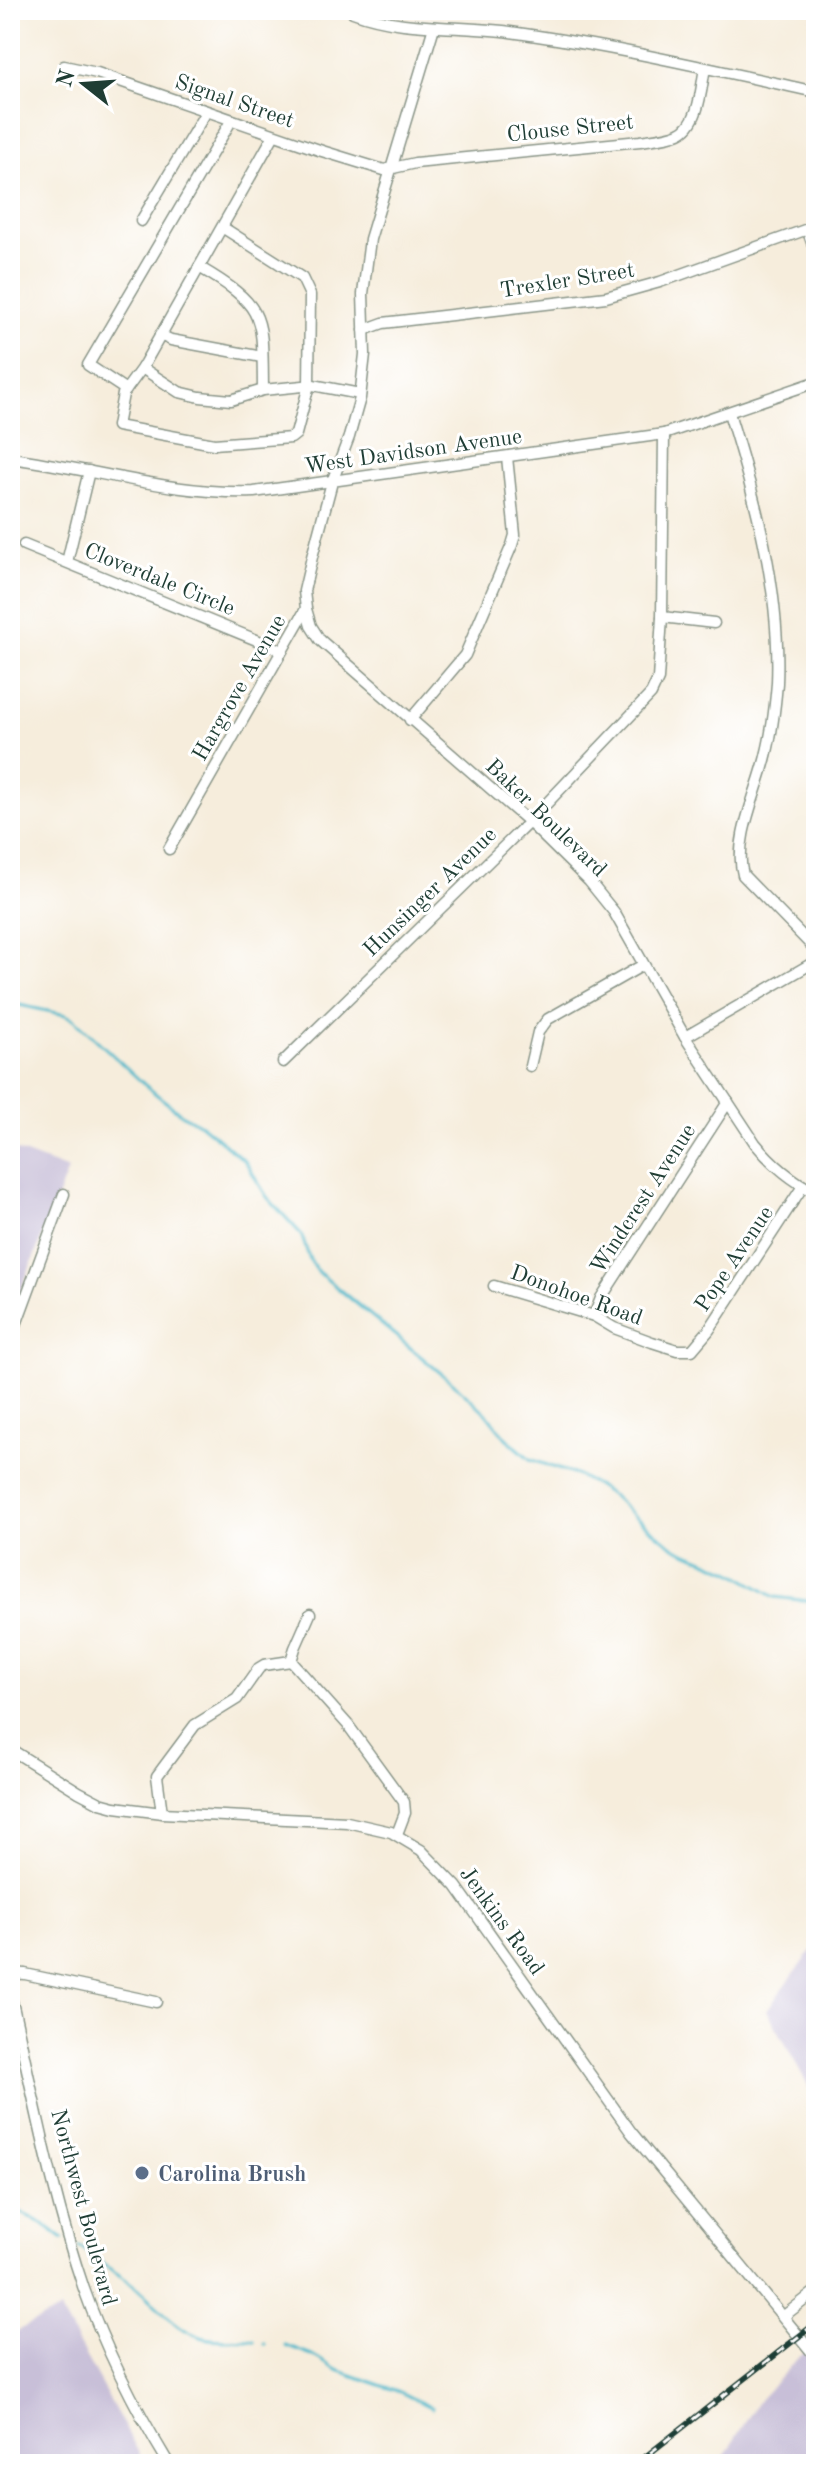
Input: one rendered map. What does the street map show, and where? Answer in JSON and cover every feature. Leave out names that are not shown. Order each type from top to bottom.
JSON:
[{"type":"street","points":[[350,11],[383,22],[509,32],[816,92]]},
{"type":"street","name":"Hargrove Avenue","points":[[169,849],[306,609],[304,591],[332,482],[349,437],[360,394],[365,354],[365,267],[370,239],[434,27]]},
{"type":"street","name":"Signal Street","points":[[64,66],[97,73],[231,121],[384,170],[391,166]]},
{"type":"street","name":"Clouse Street","points":[[391,166],[640,141],[677,134],[685,129],[695,113],[705,68]]},
{"type":"street","points":[[141,221],[206,112]]},
{"type":"street","points":[[126,390],[88,365],[231,121]]},
{"type":"street","points":[[222,227],[302,278],[310,295],[309,385],[296,434],[291,438],[214,444],[117,426],[126,390],[142,368],[274,135]]},
{"type":"street","points":[[812,227],[816,253]]},
{"type":"street","name":"Trexler Street","points":[[364,330],[383,323],[606,297],[660,282],[812,227]]},
{"type":"street","points":[[199,267],[243,295],[254,311],[262,327],[263,390]]},
{"type":"street","points":[[160,335],[171,340],[262,357]]},
{"type":"street","points":[[142,368],[179,392],[200,397],[231,400],[263,390],[309,385],[360,394]]},
{"type":"street","name":"West Davidson Avenue","points":[[10,458],[188,489],[254,492],[664,434],[816,382]]},
{"type":"street","points":[[729,413],[755,497],[777,639],[773,721],[739,862],[743,875],[816,950]]},
{"type":"street","name":"Hunsinger Avenue","points":[[283,1062],[529,822],[651,694],[658,679],[662,617],[664,434]]},
{"type":"street","points":[[410,720],[465,655],[512,545],[515,535],[507,457]]},
{"type":"street","name":"Cloverdale Circle","points":[[67,562],[89,471]]},
{"type":"street","name":"Cloverdale Circle","points":[[24,545],[281,650]]},
{"type":"street","name":"Baker Boulevard","points":[[306,609],[320,640],[571,862],[614,912],[685,1037],[766,1156],[816,1193]]},
{"type":"street","points":[[662,617],[714,623]]},
{"type":"street","points":[[685,1037],[816,961]]},
{"type":"street","points":[[530,1066],[538,1032],[548,1019],[643,965]]},
{"type":"street","name":"Windcrest Avenue","points":[[594,1316],[601,1298],[728,1102]]},
{"type":"street","name":"Pope Avenue","points":[[692,1350],[709,1330],[803,1186]]},
{"type":"street","points":[[10,1341],[64,1194]]},
{"type":"street","name":"Donohoe Road","points":[[494,1286],[594,1316],[614,1328],[652,1342],[677,1350],[692,1350]]},
{"type":"street","points":[[291,1661],[310,1614]]},
{"type":"street","points":[[162,1813],[157,1776],[195,1725],[237,1699],[259,1668],[291,1661]]},
{"type":"street","points":[[291,1661],[340,1715],[404,1802],[405,1813],[397,1834]]},
{"type":"street","name":"Jenkins Road","points":[[10,1749],[100,1803],[162,1813],[347,1822],[397,1834],[429,1857],[456,1886],[631,2132],[816,2357]]},
{"type":"street","points":[[10,1973],[156,2002]]},
{"type":"street","name":"Northwest Boulevard","points":[[10,1993],[63,2218],[84,2289],[115,2366],[169,2464]]},
{"type":"street","points":[[784,2316],[816,2291]]},
{"type":"shaded area","points":[[10,1148],[68,1170],[10,1318]]},
{"type":"shaded area","points":[[816,1944],[816,2100],[767,2010]]},
{"type":"shaded area","points":[[60,2310],[145,2464],[10,2464],[10,2334]]},
{"type":"shaded area","points":[[816,2344],[816,2464],[728,2464],[723,2458],[759,2400],[798,2358]]},
{"type":"waterway","points":[[10,1003],[74,1019],[146,1086],[181,1114],[203,1126],[245,1161],[267,1197],[301,1234],[310,1260],[318,1272],[459,1388],[530,1459],[594,1484],[674,1547],[730,1571],[775,1597],[816,1602]]},
{"type":"waterway","points":[[10,2207],[45,2225],[63,2239]]},
{"type":"waterway","points":[[79,2246],[131,2283],[190,2332],[210,2339],[254,2341]]},
{"type":"waterway","points":[[285,2345],[312,2355],[337,2370],[400,2392],[432,2408]]},
{"type":"railway","points":[[636,2464],[816,2323]]},
{"type":"place","name":"Carolina Brush","points":[[142,2173]]}]
